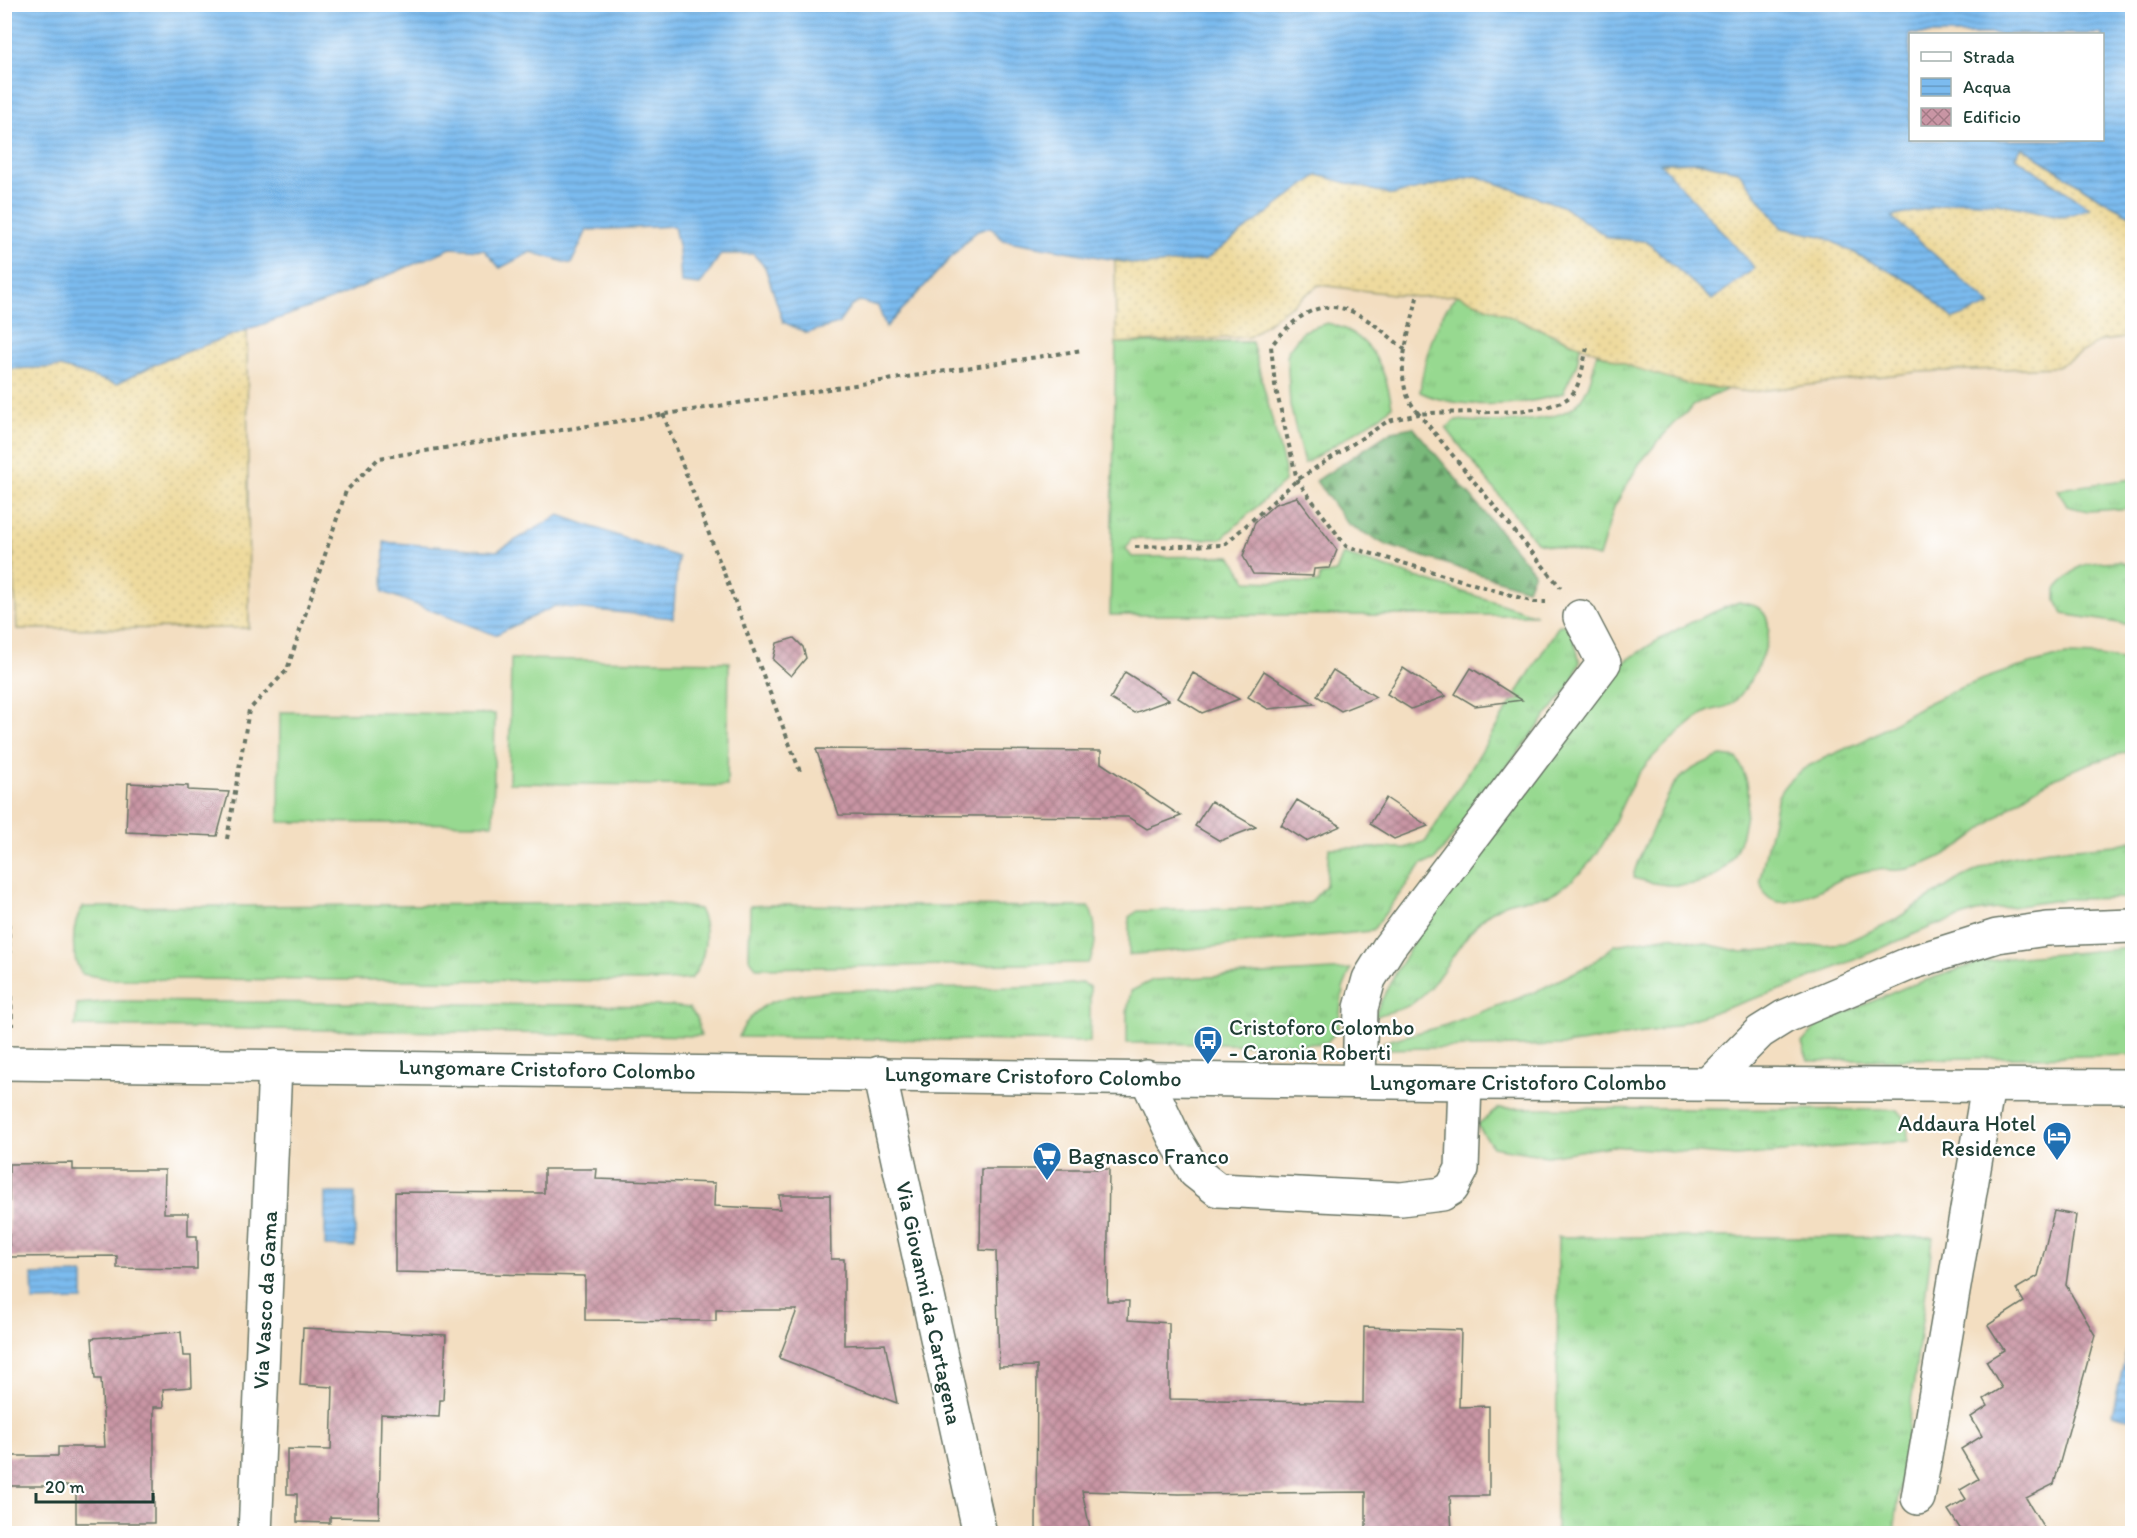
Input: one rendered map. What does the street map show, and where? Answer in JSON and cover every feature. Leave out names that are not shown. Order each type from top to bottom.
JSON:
[{"type":"street","points":[[1359,1080],[1361,1008],[1368,979],[1389,947],[1604,663],[1580,617]]},
{"type":"street","points":[[1709,1083],[1760,1032],[1784,1017],[1911,963],[1997,936],[2047,929],[2133,926]]},
{"type":"street","name":"Lungomare Cristoforo Colombo","points":[[4,1063],[879,1073],[1465,1083],[2133,1086]]},
{"type":"street","name":"Via Vasco da Gama","points":[[255,1533],[275,1066]]},
{"type":"street","name":"Via Giovanni da Cartagena","points":[[879,1073],[980,1533]]},
{"type":"street","points":[[1146,1077],[1174,1137],[1195,1172],[1218,1190],[1401,1199],[1422,1199],[1442,1194],[1452,1188],[1458,1180],[1464,1152],[1465,1083]]},
{"type":"street","points":[[1918,1498],[1988,1086]]},
{"type":"path","points":[[1417,297],[1405,350],[1403,386],[1408,401],[1562,589],[1580,617]]},
{"type":"path","points":[[1405,350],[1369,319],[1344,309],[1324,306],[1305,312],[1287,326],[1271,346],[1275,386],[1297,480],[1346,546],[1534,602],[1560,603],[1580,617]]},
{"type":"path","points":[[1135,547],[1224,545],[1297,480],[1388,421],[1444,410],[1512,412],[1560,404],[1573,393],[1587,348]]},
{"type":"path","points":[[227,839],[249,710],[287,670],[346,491],[379,458],[1083,350]]},
{"type":"path","points":[[663,414],[801,774]]},
{"type":"path","points":[[4,789],[12,1026]]},
{"type":"green space","points":[[1458,295],[1580,346],[1577,364],[1563,393],[1510,404],[1471,404],[1435,398],[1420,392],[1424,367],[1437,326],[1450,303]]},
{"type":"green space","points":[[1327,323],[1354,335],[1373,353],[1385,378],[1392,406],[1381,416],[1304,464],[1290,405],[1287,352],[1303,331]]},
{"type":"green space","points":[[1252,342],[1285,469],[1284,482],[1221,539],[1131,539],[1126,549],[1132,557],[1231,556],[1247,581],[1319,583],[1320,575],[1336,572],[1343,554],[1536,615],[1110,615],[1116,343]]},
{"type":"green space","points":[[1597,353],[1692,385],[1728,389],[1697,403],[1672,425],[1639,464],[1614,507],[1599,557],[1536,542],[1446,428],[1456,420],[1519,421],[1566,412],[1576,405],[1585,393]]},
{"type":"green space","points":[[1413,427],[1534,572],[1527,589],[1386,545],[1348,524],[1316,481],[1392,431]]},
{"type":"green space","points":[[2132,479],[2132,508],[2088,511],[2067,506],[2058,489]]},
{"type":"green space","points":[[2120,561],[2132,567],[2132,625],[2063,614],[2056,601],[2056,589],[2071,573],[2090,563]]},
{"type":"green space","points":[[1739,602],[1757,607],[1765,616],[1768,627],[1763,656],[1748,684],[1733,703],[1707,712],[1695,720],[1651,759],[1633,783],[1601,848],[1572,880],[1549,895],[1517,900],[1497,908],[1473,928],[1425,993],[1404,1008],[1374,1016],[1396,971],[1450,884],[1605,677],[1636,654],[1669,634]]},
{"type":"green space","points":[[1559,625],[1570,625],[1580,662],[1571,684],[1434,861],[1422,864],[1372,931],[1129,955],[1129,917],[1138,911],[1267,908],[1310,903],[1326,885],[1329,848],[1405,848],[1426,841]]},
{"type":"green space","points":[[2066,655],[2099,656],[2132,662],[2132,751],[2082,766],[2046,783],[2023,797],[1964,843],[1924,864],[1904,869],[1875,869],[1853,874],[1799,899],[1785,902],[1774,901],[1765,894],[1760,879],[1778,796],[1793,777],[1812,764],[1865,740],[1945,695],[1996,675]]},
{"type":"green space","points":[[511,659],[729,662],[727,786],[509,783]]},
{"type":"green space","points":[[280,712],[495,714],[493,824],[279,822]]},
{"type":"green space","points":[[1721,756],[1737,758],[1748,791],[1744,825],[1738,846],[1729,862],[1705,881],[1689,885],[1653,883],[1633,878],[1662,806],[1674,785],[1691,770]]},
{"type":"green space","points":[[2132,841],[2132,898],[2066,899],[1976,912],[1931,927],[1795,985],[1657,1031],[1566,1045],[1384,1049],[1383,1042],[1446,1025],[1535,992],[1591,964],[1615,945],[1670,936],[1742,952],[1844,943],[1893,921],[1957,880],[2001,859],[2048,850],[2116,845]]},
{"type":"green space","points":[[661,903],[699,909],[704,926],[705,945],[700,963],[691,979],[667,981],[111,979],[82,974],[75,959],[73,941],[76,922],[83,907]]},
{"type":"green space","points":[[750,906],[1089,907],[1095,927],[1095,943],[1088,963],[757,968],[749,958]]},
{"type":"green space","points":[[2132,948],[2132,1055],[1808,1061],[1802,1043],[1819,1024],[1906,987],[1978,963],[2009,958]]},
{"type":"green space","points":[[1351,969],[1343,989],[1338,1030],[1326,1043],[1290,1045],[1127,1043],[1127,1012],[1131,991],[1153,980]]},
{"type":"green space","points":[[1082,983],[1090,987],[1090,1042],[739,1037],[748,1021],[761,1008],[796,995],[821,992],[1030,987]]},
{"type":"green space","points":[[118,1001],[671,1006],[689,1008],[697,1018],[701,1036],[75,1026],[77,1004]]},
{"type":"green space","points":[[1499,1108],[1898,1110],[1907,1121],[1908,1141],[1736,1156],[1612,1146],[1547,1156],[1493,1147],[1477,1125]]},
{"type":"green space","points":[[1558,1237],[1933,1237],[1894,1533],[1556,1533]]},
{"type":"sand","points":[[2022,147],[2099,198],[2132,216],[2132,337],[2101,341],[2057,367],[1917,372],[1750,392],[1692,385],[1635,368],[1458,295],[1417,297],[1319,285],[1249,337],[1116,343],[1115,261],[1144,265],[1205,260],[1318,175],[1392,195],[1476,176],[1562,206],[1609,238],[1646,241],[1712,300],[1659,163],[1698,162],[1738,171],[1782,228],[1822,236],[1918,286],[1954,319],[1990,305],[1891,217],[1960,201],[1999,203],[2064,217],[2089,207],[2014,156]]},
{"type":"sand","points":[[247,330],[249,628],[17,629],[10,504],[4,501],[4,369],[61,367],[116,384],[166,359]]},
{"type":"water","points":[[4,5],[2132,5],[2132,216],[2099,198],[2022,147],[2015,157],[2090,208],[2064,217],[1999,203],[1960,201],[1892,217],[1991,305],[1954,319],[1918,286],[1822,236],[1782,228],[1738,171],[1698,162],[1660,163],[1755,268],[1712,300],[1646,241],[1609,238],[1562,206],[1476,176],[1392,195],[1318,175],[1205,260],[1144,265],[1003,240],[991,227],[975,232],[886,327],[878,306],[860,301],[850,307],[838,324],[807,333],[783,322],[765,267],[753,254],[721,254],[700,285],[681,283],[679,250],[674,226],[587,230],[571,264],[531,252],[500,268],[484,250],[451,248],[333,299],[166,359],[116,384],[61,367],[5,369]]},
{"type":"water","points":[[559,515],[678,557],[673,618],[555,606],[495,635],[383,592],[384,542],[497,551]]},
{"type":"water","points":[[325,1193],[355,1193],[355,1247],[325,1246]]},
{"type":"water","points":[[83,1274],[83,1300],[33,1301],[32,1275]]},
{"type":"water","points":[[2132,1328],[2132,1419],[2112,1414]]},
{"type":"building","points":[[1297,497],[1337,550],[1330,568],[1314,569],[1313,576],[1253,574],[1243,556],[1255,522],[1275,504]]},
{"type":"building","points":[[794,638],[803,647],[806,658],[791,676],[773,660],[777,643]]},
{"type":"building","points":[[1403,668],[1446,696],[1411,709],[1387,694]]},
{"type":"building","points":[[1471,668],[1522,700],[1475,706],[1455,694]]},
{"type":"building","points":[[1333,670],[1376,697],[1341,711],[1317,696]]},
{"type":"building","points":[[1264,671],[1315,704],[1268,709],[1248,697]]},
{"type":"building","points":[[1125,672],[1169,700],[1134,713],[1110,699]]},
{"type":"building","points":[[1193,673],[1239,699],[1202,713],[1178,698]]},
{"type":"building","points":[[816,749],[1101,751],[1101,763],[1181,816],[1147,829],[1128,817],[839,815]]},
{"type":"building","points":[[128,783],[188,786],[188,790],[229,792],[217,836],[126,832]]},
{"type":"building","points":[[1386,798],[1428,826],[1394,839],[1370,824]]},
{"type":"building","points":[[1297,800],[1341,826],[1306,841],[1281,825]]},
{"type":"building","points":[[1211,801],[1256,827],[1220,841],[1195,826]]},
{"type":"building","points":[[73,1163],[73,1170],[165,1170],[164,1213],[188,1213],[188,1236],[197,1236],[197,1269],[117,1268],[117,1256],[9,1257],[9,1164]]},
{"type":"building","points":[[544,1169],[597,1169],[596,1179],[715,1183],[714,1206],[780,1209],[779,1195],[830,1195],[831,1259],[844,1259],[844,1345],[885,1344],[897,1403],[779,1358],[797,1310],[716,1310],[716,1321],[585,1320],[585,1276],[395,1272],[395,1192],[544,1193]]},
{"type":"building","points":[[981,1169],[1109,1169],[1107,1301],[1129,1301],[1128,1320],[1169,1323],[1169,1399],[1363,1403],[1364,1327],[1461,1330],[1459,1407],[1489,1406],[1489,1496],[1450,1496],[1452,1533],[1366,1533],[1366,1492],[1179,1494],[1082,1491],[1091,1533],[1036,1533],[1037,1366],[999,1367],[996,1251],[980,1250]]},
{"type":"building","points":[[2054,1211],[2076,1215],[2066,1285],[2095,1335],[2054,1484],[2026,1498],[2047,1533],[1963,1533],[1948,1510],[1966,1499],[1960,1490],[1979,1479],[1961,1449],[1982,1436],[1971,1417],[1988,1406],[1984,1399],[2002,1388],[1986,1361],[2004,1350],[1988,1325],[2024,1302],[2016,1289],[2038,1276]]},
{"type":"building","points":[[303,1328],[446,1335],[443,1400],[440,1400],[439,1417],[381,1414],[379,1518],[330,1517],[330,1523],[297,1522],[297,1494],[287,1494],[287,1449],[331,1450],[333,1387],[300,1385]]},
{"type":"building","points":[[181,1332],[183,1356],[191,1356],[192,1387],[163,1389],[164,1407],[154,1407],[154,1523],[76,1523],[76,1486],[4,1486],[4,1456],[58,1456],[58,1447],[105,1447],[101,1379],[95,1379],[92,1338]]},
{"type":"place","name":"Cristoforo Colombo - Caronia Roberti","points":[[1208,1066]]},
{"type":"place","name":"Addaura Hotel Residence","points":[[2057,1162]]},
{"type":"place","name":"Bagnasco Franco","points":[[1047,1182]]}]
